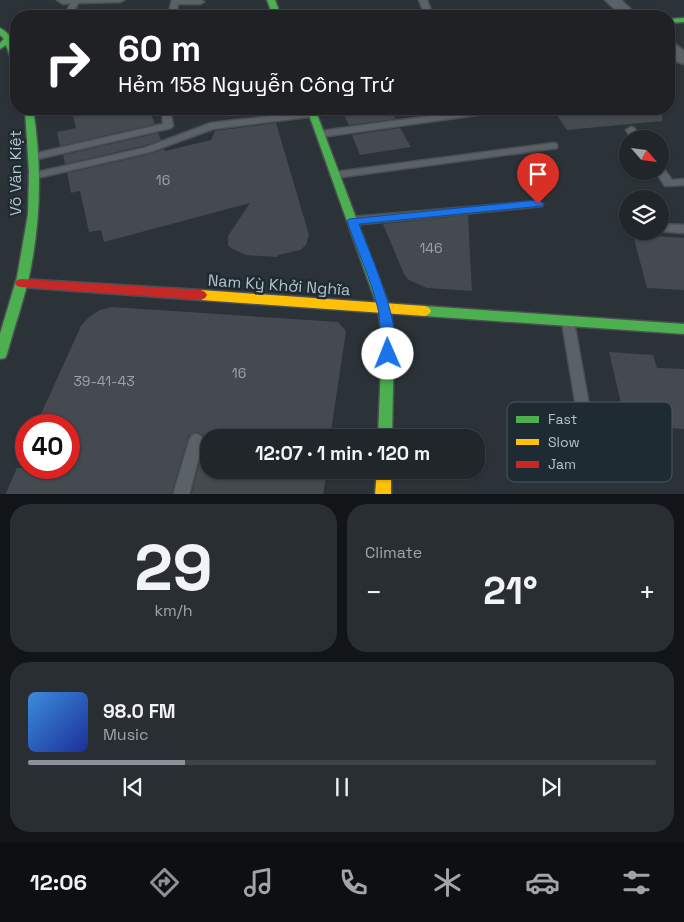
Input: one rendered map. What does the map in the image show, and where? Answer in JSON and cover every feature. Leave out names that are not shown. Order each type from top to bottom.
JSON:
[{"type":"main road","points":[[0,30],[8,41]]},
{"type":"main road","name":"Võ Văn Kiệt","points":[[0,354],[26,266],[32,216],[33,176],[30,115]]},
{"type":"main road","points":[[314,115],[384,308],[388,338],[385,429]]},
{"type":"main road","name":"Nam Kỳ Khởi Nghĩa","points":[[21,283],[684,330]]},
{"type":"main road","points":[[383,494],[384,479]]},
{"type":"street","points":[[612,0],[624,10]]},
{"type":"lane","points":[[62,0],[64,2],[76,0],[120,0]]},
{"type":"lane","points":[[173,10],[175,2],[200,2]]},
{"type":"lane","points":[[33,157],[168,126],[167,115]]},
{"type":"lane","points":[[33,176],[147,150],[211,126],[285,115]]},
{"type":"lane","points":[[321,134],[456,115]]},
{"type":"lane","points":[[336,175],[554,146]]},
{"type":"lane","points":[[666,180],[669,184],[684,182]]},
{"type":"lane","points":[[352,221],[538,204]]},
{"type":"lane","points":[[669,228],[684,228]]},
{"type":"lane","points":[[568,322],[582,402]]},
{"type":"lane","points":[[181,494],[196,441]]},
{"type":"building","points":[[73,115],[151,115],[155,124],[60,146],[57,132],[76,128]]},
{"type":"building","points":[[344,115],[394,115],[396,119],[349,125]]},
{"type":"building","points":[[557,115],[662,115],[662,121],[567,130]]},
{"type":"building","points":[[276,123],[309,235],[306,245],[300,250],[278,255],[277,257],[246,255],[231,248],[228,245],[228,236],[250,203],[104,242],[101,230],[89,232],[80,191],[71,193],[67,173],[164,149],[165,151],[211,140],[215,131]]},
{"type":"building","points":[[400,128],[411,147],[360,155],[352,135]]},
{"type":"building","points":[[158,133],[161,140],[65,164],[63,155]]},
{"type":"building","points":[[468,215],[472,291],[427,288],[409,280],[404,274],[383,224]]},
{"type":"building","points":[[669,237],[684,238],[684,290],[647,288],[634,240],[669,240]]},
{"type":"building","points":[[112,307],[338,322],[346,331],[331,429],[200,429],[200,434],[197,432],[189,435],[171,494],[5,494],[15,472],[15,479],[80,479],[80,414],[41,414],[81,326],[89,317],[100,310]]},
{"type":"building","points":[[609,352],[653,355],[657,368],[684,369],[684,429],[672,428],[672,402],[621,402]]},
{"type":"building","points":[[200,460],[200,479],[326,479],[323,494],[191,494]]},
{"type":"traffic: fast","points":[[271,0],[275,10]]},
{"type":"traffic: fast","points":[[675,21],[684,20]]},
{"type":"traffic: fast","points":[[0,30],[8,39],[10,45]]},
{"type":"traffic: fast","points":[[0,47],[8,39]]},
{"type":"traffic: fast","points":[[0,354],[21,287],[31,235],[34,151],[30,115]]},
{"type":"traffic: fast","points":[[313,115],[384,308],[388,338],[385,429]]},
{"type":"traffic: fast","points":[[425,311],[684,329]]},
{"type":"traffic: slow","points":[[201,295],[425,311]]},
{"type":"traffic: slow","points":[[383,494],[384,479]]},
{"type":"traffic: jam","points":[[21,283],[201,295]]},
{"type":"route","points":[[388,354],[384,308],[352,221],[538,204]]}]
